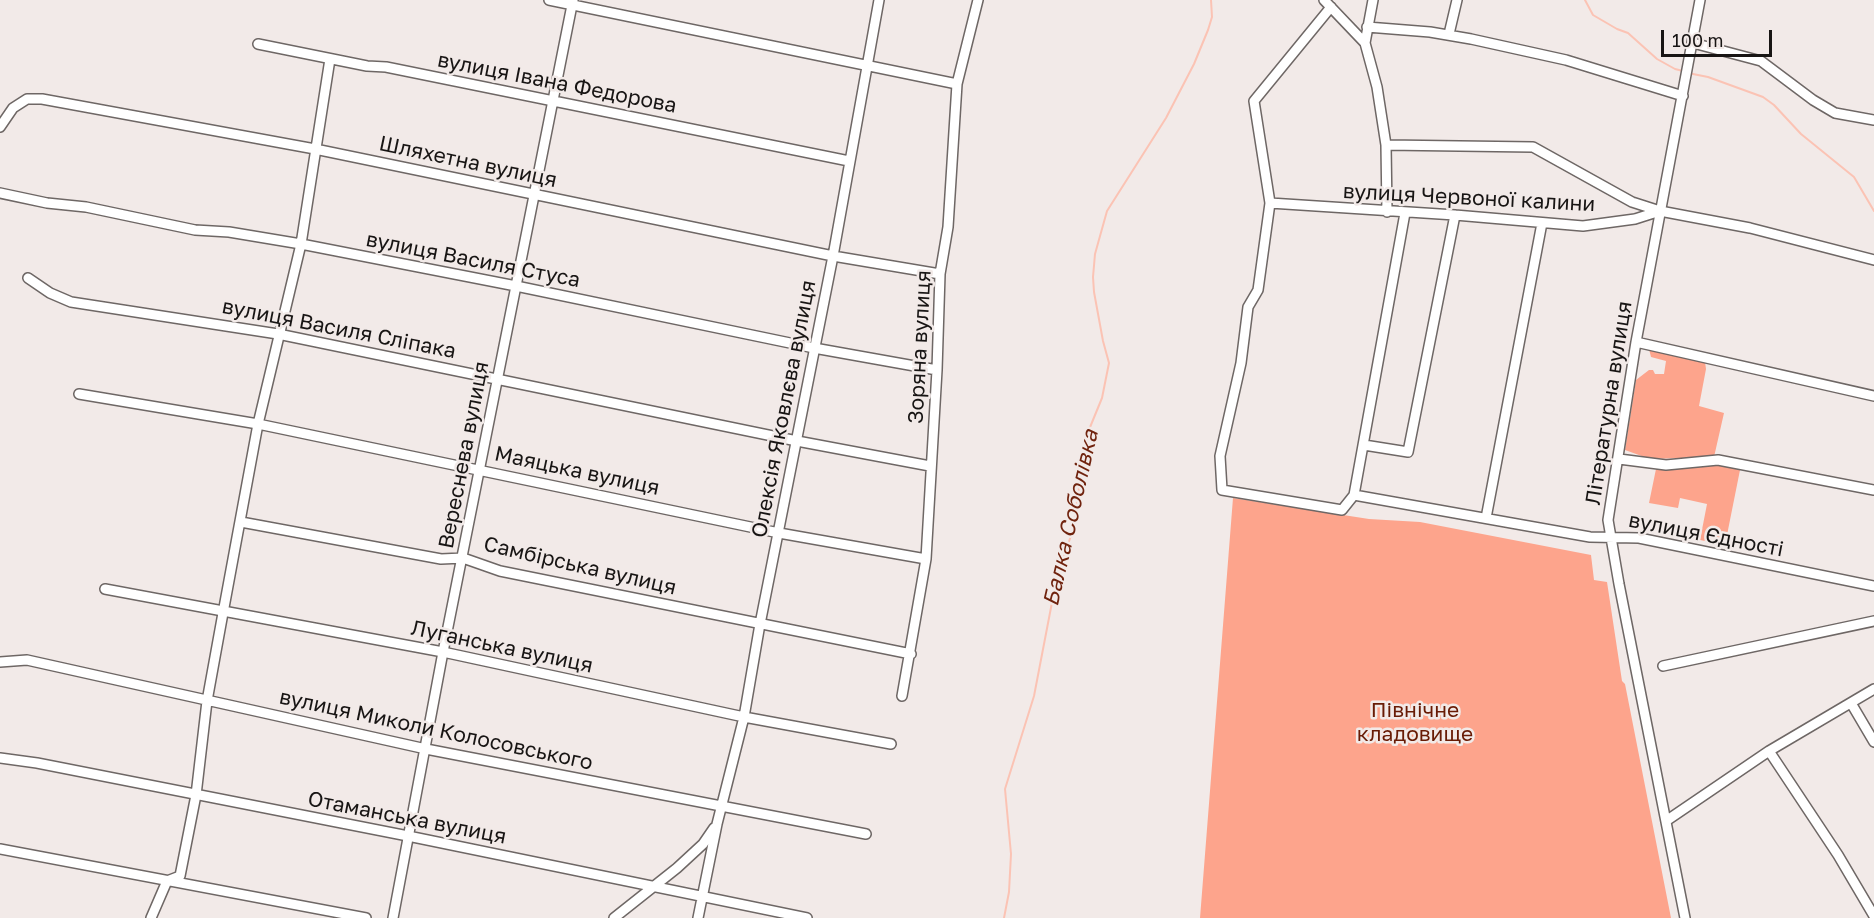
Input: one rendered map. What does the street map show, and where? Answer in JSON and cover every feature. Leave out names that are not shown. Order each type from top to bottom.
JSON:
[{"type":"street","points":[[549,0],[572,2],[957,84]]},
{"type":"street","name":"Олексія Яковлєва вулиця","points":[[698,918],[717,824],[744,717],[760,624],[833,256],[879,0]]},
{"type":"street","name":"Зоряна вулиця","points":[[902,696],[926,559],[940,274],[948,227],[957,84],[978,0]]},
{"type":"street","points":[[1373,0],[1365,43],[1377,87],[1386,145],[1387,212]]},
{"type":"street","points":[[1449,34],[1457,0]]},
{"type":"street","name":"Літературна вулиця","points":[[1685,918],[1608,520],[1636,342],[1700,0]]},
{"type":"street","name":"Вереснева вулиця","points":[[393,918],[572,2]]},
{"type":"street","points":[[1365,43],[1328,4],[1254,101],[1270,203],[1258,290],[1248,307],[1241,363],[1220,456],[1222,489],[1342,510],[1354,495],[1405,213]]},
{"type":"street","points":[[1367,27],[1449,34],[1566,60],[1683,96]]},
{"type":"street","points":[[1693,43],[1761,61],[1813,100],[1835,113],[1874,120]]},
{"type":"street","name":"вулиця Івана Федорова","points":[[258,44],[553,100],[849,161]]},
{"type":"street","points":[[151,918],[167,881],[180,876],[196,795],[207,701],[223,613],[258,424],[301,244],[330,59]]},
{"type":"street","name":"Шляхетна вулиця","points":[[0,128],[13,108],[27,99],[42,99],[315,149],[833,256],[940,274]]},
{"type":"street","points":[[1386,145],[1533,147],[1632,202],[1660,211]]},
{"type":"street","name":"вулиця Василя Стуса","points":[[0,193],[46,203],[87,207],[195,230],[229,232],[301,244],[814,348],[937,370]]},
{"type":"street","name":"вулиця Червоної калини","points":[[1270,203],[1583,226],[1608,224],[1660,211],[1750,228],[1874,260]]},
{"type":"street","points":[[1364,444],[1408,452],[1455,215]]},
{"type":"street","points":[[1486,518],[1542,223]]},
{"type":"street","name":"вулиця Василя Сліпака","points":[[28,278],[50,293],[71,303],[278,334],[796,441],[930,466]]},
{"type":"street","points":[[1636,342],[1874,396]]},
{"type":"street","name":"Маяцька вулиця","points":[[79,394],[258,424],[778,533],[926,559]]},
{"type":"street","points":[[1619,459],[1665,465],[1718,460],[1874,490]]},
{"type":"street","name":"вулиця Єдності","points":[[1354,495],[1590,537],[1639,538],[1874,586]]},
{"type":"street","name":"Самбірська вулиця","points":[[241,522],[441,560],[463,558],[500,571],[911,654]]},
{"type":"street","name":"Луганська вулиця","points":[[105,589],[223,613],[444,652],[744,717],[891,744]]},
{"type":"street","points":[[1663,666],[1874,621]]},
{"type":"street","name":"вулиця Миколи Колосовського","points":[[0,662],[27,660],[426,749],[866,834]]},
{"type":"street","points":[[1666,821],[1769,751],[1874,689]]},
{"type":"street","points":[[1851,704],[1874,742]]},
{"type":"street","points":[[1769,751],[1838,855],[1874,916]]},
{"type":"street","name":"Отаманська вулиця","points":[[0,758],[408,836],[807,918]]},
{"type":"street","points":[[614,918],[704,844],[717,824]]},
{"type":"street","points":[[0,849],[366,918]]},
{"type":"green space","points":[[1649,349],[1705,362],[1706,369],[1699,406],[1724,413],[1714,457],[1650,459],[1625,450],[1636,380],[1649,370],[1653,370],[1655,374],[1664,374],[1666,361],[1651,357]]},
{"type":"green space","points":[[1716,464],[1740,470],[1725,545],[1700,540],[1707,504],[1680,498],[1678,508],[1649,503],[1656,469]]},
{"type":"green space","name":"Північне кладовище","points":[[1233,498],[1369,519],[1420,522],[1591,555],[1594,580],[1607,582],[1622,681],[1625,684],[1671,918],[1200,918]]},
{"type":"waterway","name":"Балка Соболівка","points":[[1004,918],[1009,892],[1011,854],[1005,789],[1034,696],[1054,592],[1073,530],[1086,437],[1102,398],[1109,363],[1094,292],[1095,254],[1107,211],[1166,118],[1194,64],[1212,17],[1211,0]]},
{"type":"waterway","points":[[1585,0],[1593,15],[1628,33],[1657,59],[1683,71]]},
{"type":"waterway","points":[[1688,73],[1708,77],[1763,97],[1774,105],[1801,134],[1854,177],[1874,211]]}]
